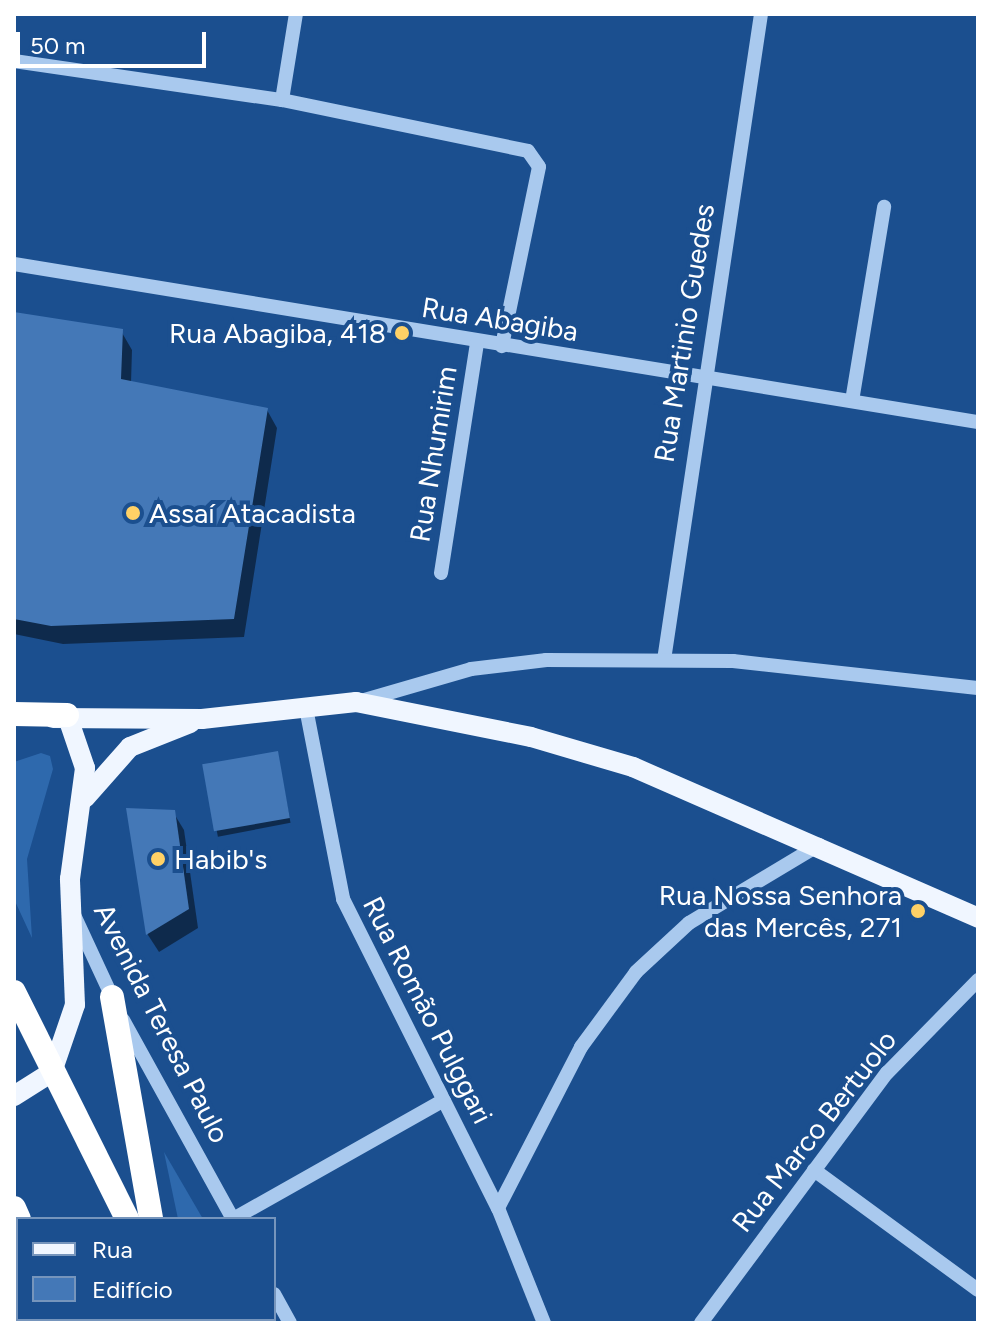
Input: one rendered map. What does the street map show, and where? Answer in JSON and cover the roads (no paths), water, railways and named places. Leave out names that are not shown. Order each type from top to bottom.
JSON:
[{"type":"highway","points":[[14,714],[67,715]]},
{"type":"highway","points":[[14,992],[126,1217]]},
{"type":"highway","points":[[112,997],[151,1217]]},
{"type":"main road","points":[[14,726],[67,715],[202,719],[356,702],[586,751],[819,845],[978,918]]},
{"type":"main road","name":"Avenida Teresa Paulo","points":[[67,715],[79,741],[85,798],[74,845],[72,910]]},
{"type":"main road","points":[[85,798],[141,740],[202,719]]},
{"type":"main road","points":[[14,1096],[52,1072],[75,1005],[72,910]]},
{"type":"street","points":[[282,100],[296,14]]},
{"type":"street","name":"Rua Martinio Guedes","points":[[664,660],[702,377],[761,14]]},
{"type":"street","points":[[14,61],[282,100],[528,151],[539,167],[502,346]]},
{"type":"street","points":[[852,401],[884,207]]},
{"type":"street","name":"Rua Abagiba","points":[[14,264],[978,422]]},
{"type":"street","name":"Rua Nhumirim","points":[[441,573],[477,342]]},
{"type":"street","points":[[356,702],[471,669],[546,660],[733,661],[978,688]]},
{"type":"street","name":"Rua Romão Pulggari","points":[[306,708],[343,899],[498,1208],[544,1323]]},
{"type":"street","points":[[498,1208],[581,1047],[636,972],[689,923],[819,845]]},
{"type":"street","name":"Avenida Teresa Paulo","points":[[72,910],[112,997],[232,1217]]},
{"type":"street","name":"Rua Marco Bertuolo","points":[[701,1323],[887,1073],[978,980]]},
{"type":"street","points":[[237,1217],[444,1100]]},
{"type":"street","points":[[814,1170],[978,1290]]},
{"type":"street","points":[[276,1298],[290,1323]]},
{"type":"place","name":"Rua Abagiba, 418","points":[[402,333]]},
{"type":"place","name":"Assaí Atacadista","points":[[133,513]]},
{"type":"place","name":"Habib's","points":[[158,859]]},
{"type":"place","name":"Rua Nossa Senhora das Mercês, 271","points":[[918,911]]}]
